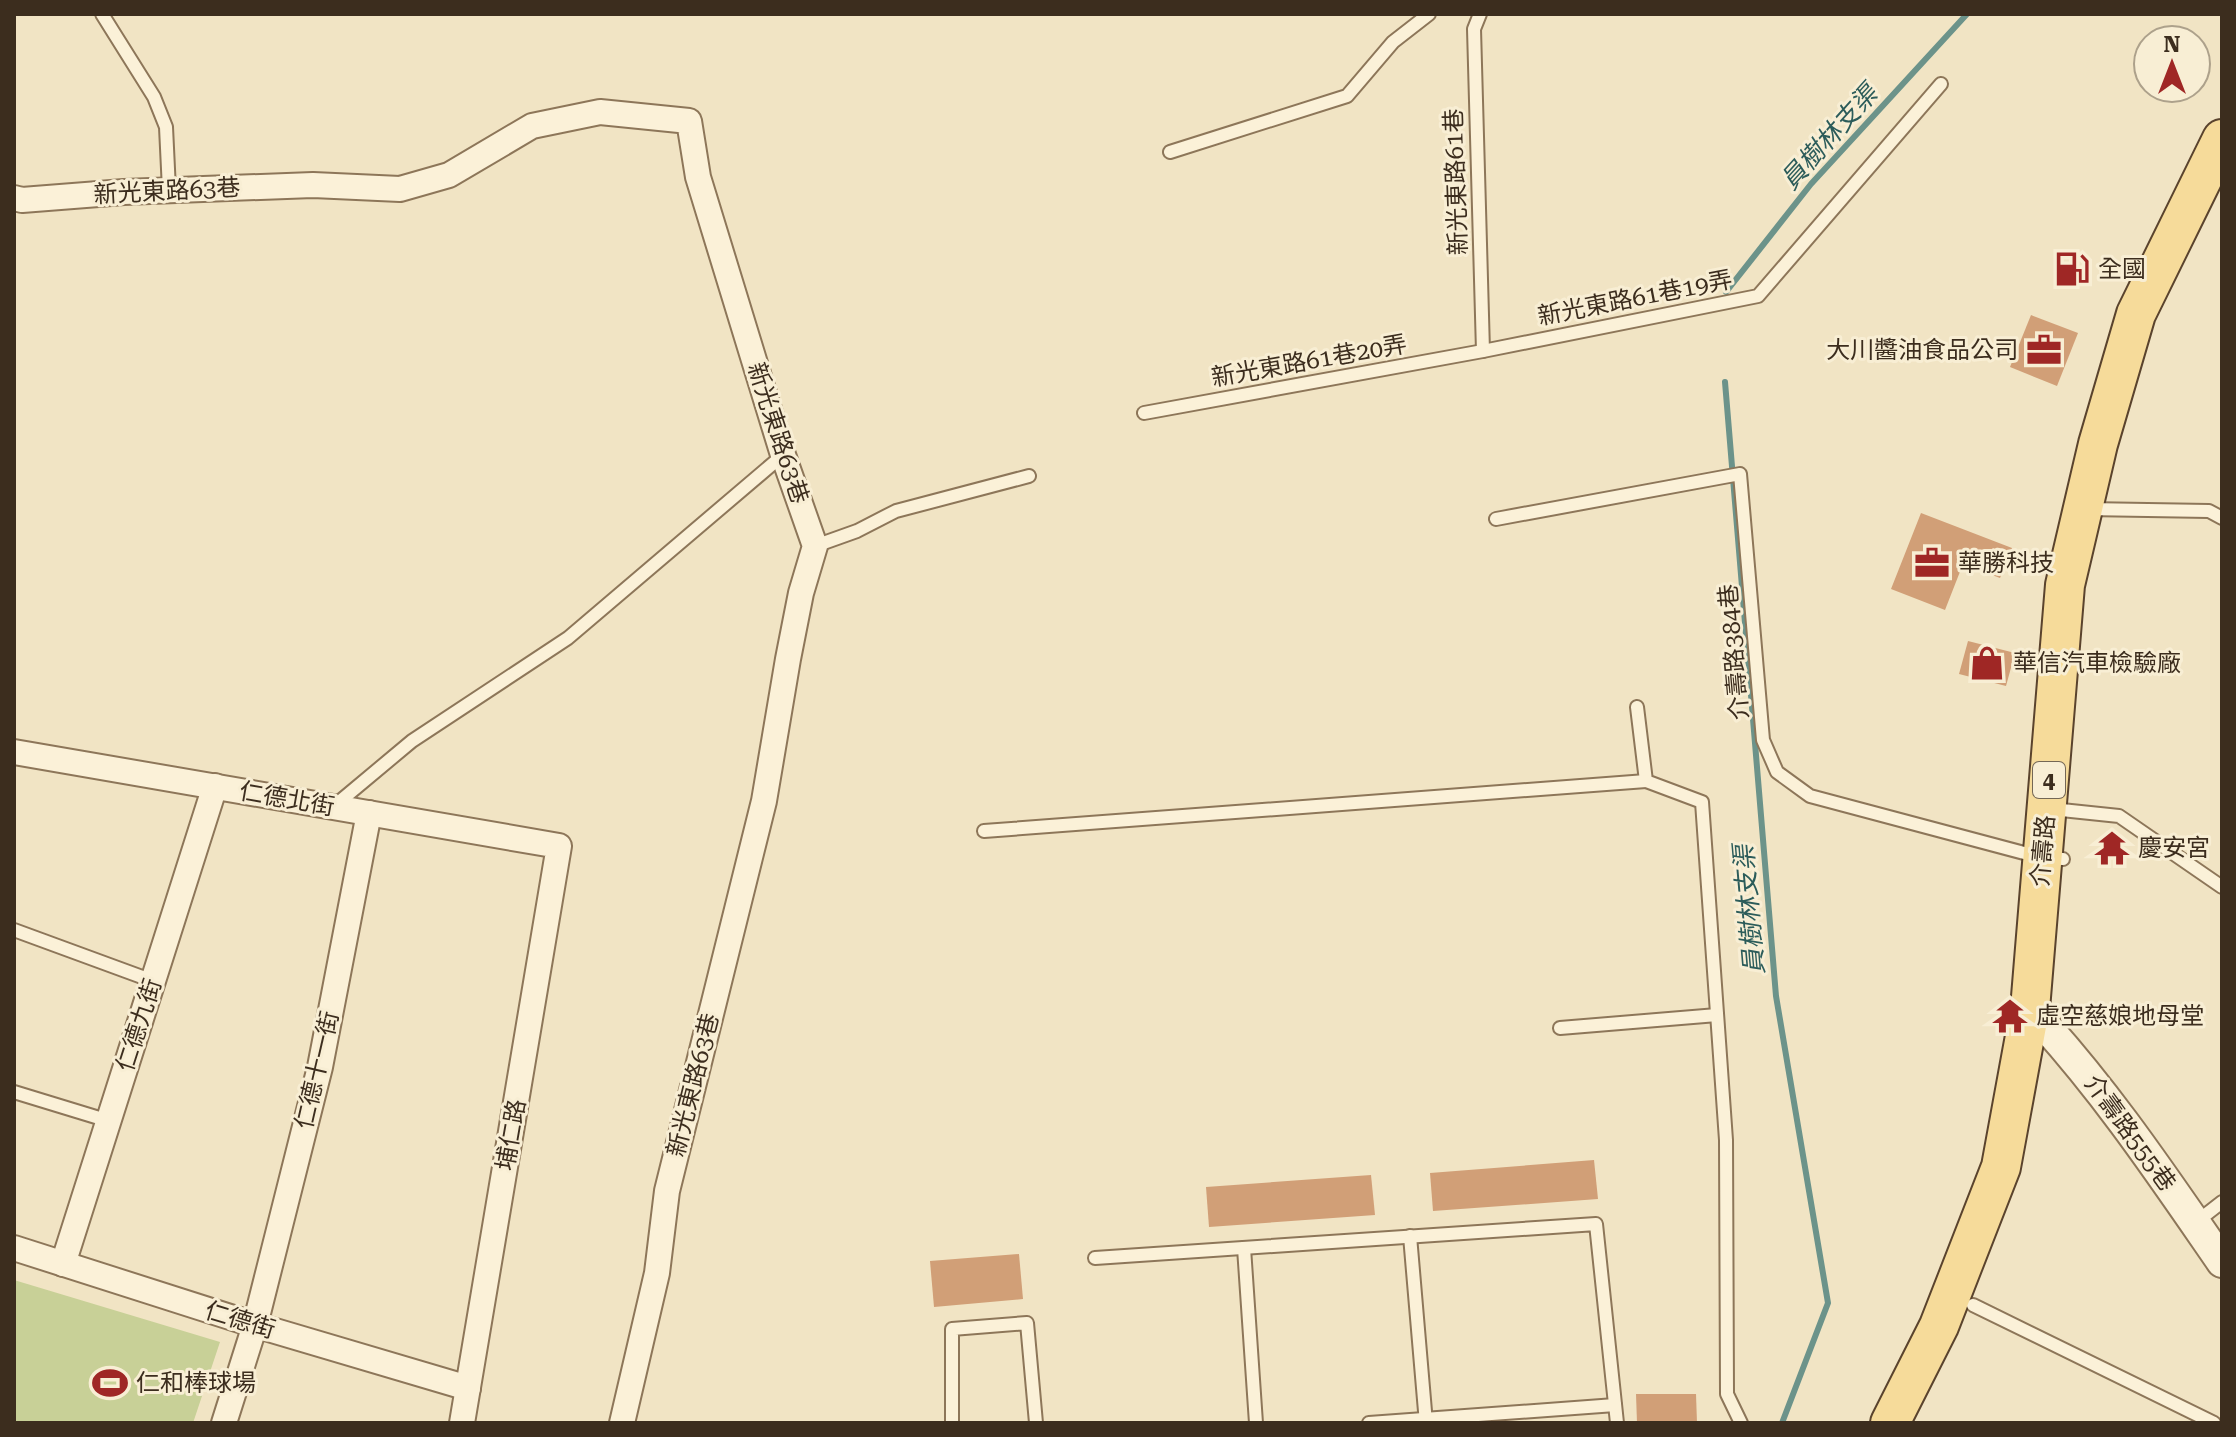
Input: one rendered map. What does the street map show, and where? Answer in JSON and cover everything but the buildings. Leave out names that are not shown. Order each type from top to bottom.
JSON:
[{"type":"main road","name":"介壽路","points":[[2094,510],[2098,444],[2136,314],[2222,139]]},
{"type":"main road","name":"介壽路","points":[[1914,1423],[1973,1305],[2025,1168],[2041,1020],[2053,859],[2065,585],[2170,296],[2222,192]]},
{"type":"main road","name":"介壽路","points":[[1890,1423],[1939,1326],[2001,1167],[2041,1020]]},
{"type":"street","name":"新光東路63巷","points":[[14,198],[313,185],[400,189],[449,175],[532,126],[600,112],[689,121],[698,177],[783,455],[815,546],[796,620],[764,801],[667,1191],[657,1273],[622,1423]]},
{"type":"street","name":"仁德北街","points":[[14,752],[559,846]]},
{"type":"street","name":"仁德九街","points":[[63,1264],[215,786]]},
{"type":"street","name":"仁德十一街","points":[[224,1423],[255,1325],[320,1067],[369,813]]},
{"type":"street","name":"埔仁路","points":[[462,1423],[559,846]]},
{"type":"street","name":"介壽路555巷","points":[[2041,1020],[2074,1056],[2137,1140],[2222,1262]]},
{"type":"street","name":"仁德街","points":[[14,1248],[255,1325],[468,1388]]},
{"type":"lane","points":[[102,14],[154,97],[166,127],[169,190]]},
{"type":"lane","points":[[1170,152],[1347,96],[1393,42],[1429,14]]},
{"type":"lane","name":"新光東路61巷","points":[[1480,14],[1474,29],[1483,351]]},
{"type":"lane","name":"新光東路61巷19弄","points":[[1483,351],[1758,296],[1941,84]]},
{"type":"lane","name":"新光東路61巷20弄","points":[[1144,413],[1483,351]]},
{"type":"lane","points":[[333,807],[412,741],[568,638],[783,455]]},
{"type":"lane","name":"介壽路384巷","points":[[1496,519],[1740,474],[1763,740],[1777,772],[1810,796],[2053,859]]},
{"type":"lane","points":[[815,546],[857,531],[896,511],[1029,476]]},
{"type":"lane","points":[[2094,510],[2209,511],[2222,518]]},
{"type":"lane","points":[[1637,707],[1646,781]]},
{"type":"lane","points":[[984,831],[1646,781],[1702,802],[1726,1140],[1727,1394],[1741,1423]]},
{"type":"lane","points":[[2056,809],[2119,816],[2222,887]]},
{"type":"lane","points":[[14,930],[153,981]]},
{"type":"lane","points":[[1560,1028],[1717,1015]]},
{"type":"lane","points":[[14,1092],[109,1121]]},
{"type":"lane","points":[[2195,1223],[2222,1202]]},
{"type":"lane","points":[[1095,1258],[1596,1224],[1617,1423]]},
{"type":"lane","points":[[1410,1236],[1426,1421]]},
{"type":"lane","points":[[1244,1248],[1256,1423]]},
{"type":"lane","points":[[1973,1305],[2214,1423]]},
{"type":"lane","points":[[952,1423],[952,1329],[1027,1323],[1036,1423]]},
{"type":"lane","points":[[1369,1423],[1615,1405]]},
{"type":"green space","name":"仁和棒球場","points":[[14,1280],[220,1342],[193,1423],[14,1423]]},
{"type":"waterway","name":"員樹林支渠","points":[[1726,292],[1811,184],[1967,14]]},
{"type":"waterway","name":"員樹林支渠","points":[[1725,382],[1776,996],[1828,1303],[1782,1423]]},
{"type":"place","name":"全國","points":[[2072,269]]},
{"type":"place","name":"大川醬油食品公司","points":[[2044,350]]},
{"type":"place","name":"華勝科技","points":[[1932,563]]},
{"type":"place","name":"華信汽車檢驗廠","points":[[1987,663]]},
{"type":"place","name":"慶安宮","points":[[2112,848]]},
{"type":"place","name":"虛空慈娘地母堂","points":[[2010,1016]]},
{"type":"place","name":"仁和棒球場","points":[[110,1383]]}]
